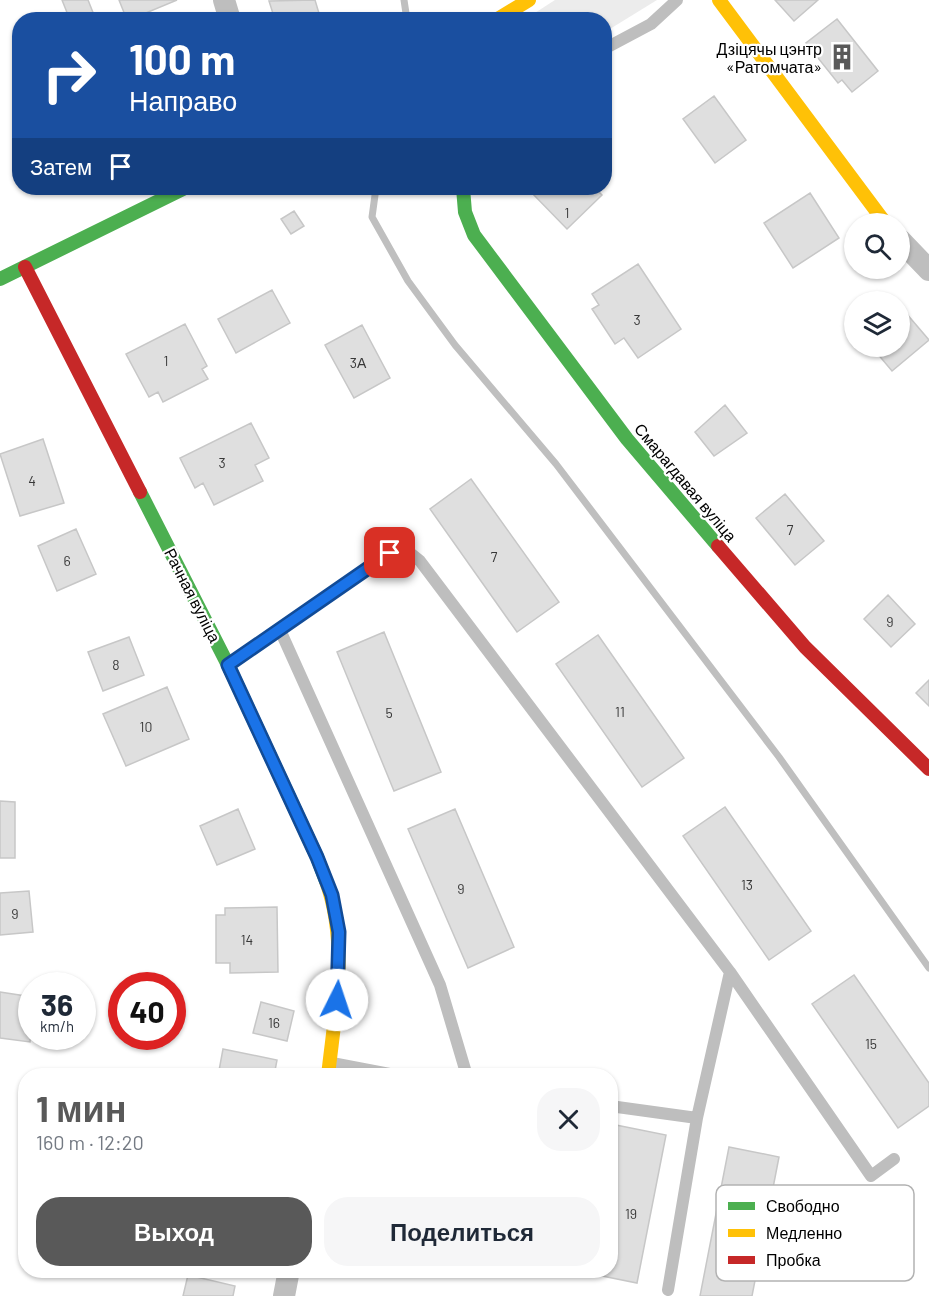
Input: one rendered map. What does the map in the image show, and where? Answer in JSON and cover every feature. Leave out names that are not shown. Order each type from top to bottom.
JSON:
[{"type":"street","points":[[509,12],[529,0]]},
{"type":"street","points":[[718,0],[878,213]]},
{"type":"street","points":[[0,279],[171,195]]},
{"type":"street","name":"Смарагдавая вуліца","points":[[462,195],[465,216],[474,235],[627,439],[805,647],[929,769]]},
{"type":"street","points":[[910,250],[929,270]]},
{"type":"street","name":"Рачная вуліца","points":[[24,267],[228,665],[317,857],[332,895],[339,932],[339,978],[329,1068]]},
{"type":"street","points":[[284,1296],[287,1278]]},
{"type":"lane","points":[[612,45],[651,24],[677,0]]},
{"type":"lane","points":[[228,665],[390,553],[410,553],[420,561],[730,972],[871,1176],[894,1159]]},
{"type":"lane","points":[[280,630],[440,985],[465,1068]]},
{"type":"lane","points":[[668,1290],[697,1118],[730,972]]},
{"type":"lane","points":[[618,1107],[697,1118]]},
{"type":"shaded area","points":[[555,0],[657,0],[612,28],[612,12],[536,12]]},
{"type":"building","points":[[62,0],[88,0],[93,12],[67,12]]},
{"type":"building","points":[[119,0],[177,0],[148,12],[124,12]]},
{"type":"building","points":[[315,0],[319,12],[272,12],[269,1]]},
{"type":"building","points":[[775,0],[818,0],[794,21]]},
{"type":"building","name":"Дзіцячы цэнтр «Ратомчата»","points":[[837,19],[878,71],[852,92],[842,80],[838,83],[806,43]]},
{"type":"building","points":[[714,96],[746,140],[715,163],[683,119]]},
{"type":"building","points":[[810,193],[839,238],[793,268],[764,223]]},
{"type":"building","points":[[534,195],[602,195],[567,229]]},
{"type":"building","points":[[294,211],[304,226],[291,234],[281,219]]},
{"type":"building","points":[[638,264],[681,329],[638,358],[624,338],[615,344],[592,309],[599,305],[592,294]]},
{"type":"building","points":[[272,290],[290,323],[236,353],[218,319]]},
{"type":"building","points":[[910,318],[929,340],[910,356]]},
{"type":"building","points":[[185,324],[207,366],[202,369],[208,379],[163,402],[158,392],[149,397],[126,354]]},
{"type":"building","points":[[362,325],[390,378],[354,398],[325,345]]},
{"type":"building","points":[[880,357],[909,357],[892,371]]},
{"type":"building","points":[[725,405],[747,433],[714,456],[695,432]]},
{"type":"building","points":[[251,423],[269,458],[255,465],[263,481],[214,505],[203,483],[195,488],[180,458]]},
{"type":"building","points":[[43,439],[64,503],[20,516],[0,454]]},
{"type":"building","points":[[471,479],[559,602],[517,632],[430,509]]},
{"type":"building","points":[[785,494],[824,541],[795,565],[756,518]]},
{"type":"building","points":[[76,529],[96,574],[57,591],[38,546]]},
{"type":"building","points":[[888,595],[915,624],[891,647],[864,619]]},
{"type":"building","points":[[384,632],[441,772],[394,791],[337,652]]},
{"type":"building","points":[[598,635],[684,758],[642,787],[556,664]]},
{"type":"building","points":[[129,637],[144,675],[103,691],[88,652]]},
{"type":"building","points":[[929,680],[929,706],[916,693]]},
{"type":"building","points":[[167,687],[189,739],[126,766],[103,714]]},
{"type":"building","points":[[0,801],[15,802],[15,858],[0,858]]},
{"type":"building","points":[[725,807],[811,931],[769,960],[683,836]]},
{"type":"building","points":[[238,809],[255,849],[217,865],[200,826]]},
{"type":"building","points":[[455,809],[514,947],[468,968],[408,829]]},
{"type":"building","points":[[29,891],[33,932],[0,935],[0,893]]},
{"type":"building","points":[[277,907],[278,972],[230,973],[230,963],[216,963],[216,915],[225,915],[225,908]]},
{"type":"building","points":[[854,975],[929,1083],[929,1106],[898,1128],[812,1004]]},
{"type":"building","points":[[0,992],[18,995],[18,1040],[0,1038]]},
{"type":"building","points":[[261,1002],[294,1011],[287,1041],[253,1033]]},
{"type":"building","points":[[223,1049],[277,1060],[276,1068],[219,1068]]},
{"type":"building","points":[[618,1125],[666,1135],[637,1283],[612,1278],[618,1278]]},
{"type":"building","points":[[729,1147],[779,1157],[774,1185],[722,1185]]},
{"type":"building","points":[[716,1214],[716,1281],[755,1281],[752,1296],[700,1296]]},
{"type":"building","points":[[187,1278],[201,1278],[235,1286],[233,1296],[183,1296]]},
{"type":"waterway","points":[[404,0],[406,12]]},
{"type":"waterway","points":[[375,195],[372,217],[408,281],[455,345],[556,464],[779,757],[929,968]]},
{"type":"traffic: fast","points":[[0,279],[171,195]]},
{"type":"traffic: fast","points":[[464,195],[465,212],[474,235],[627,439],[718,546]]},
{"type":"traffic: fast","points":[[140,492],[228,665],[326,881]]},
{"type":"traffic: slow","points":[[509,12],[529,0]]},
{"type":"traffic: slow","points":[[719,0],[878,213]]},
{"type":"traffic: slow","points":[[326,881],[333,905],[339,954],[337,1003],[329,1068]]},
{"type":"traffic: jam","points":[[25,267],[140,492]]},
{"type":"traffic: jam","points":[[718,546],[805,647],[929,769]]},
{"type":"place","name":"Дзіцячы цэнтр «Ратомчата»","points":[[842,57]]},
{"type":"route","points":[[337,1000],[339,932],[332,895],[317,857],[228,665],[390,553]]}]
